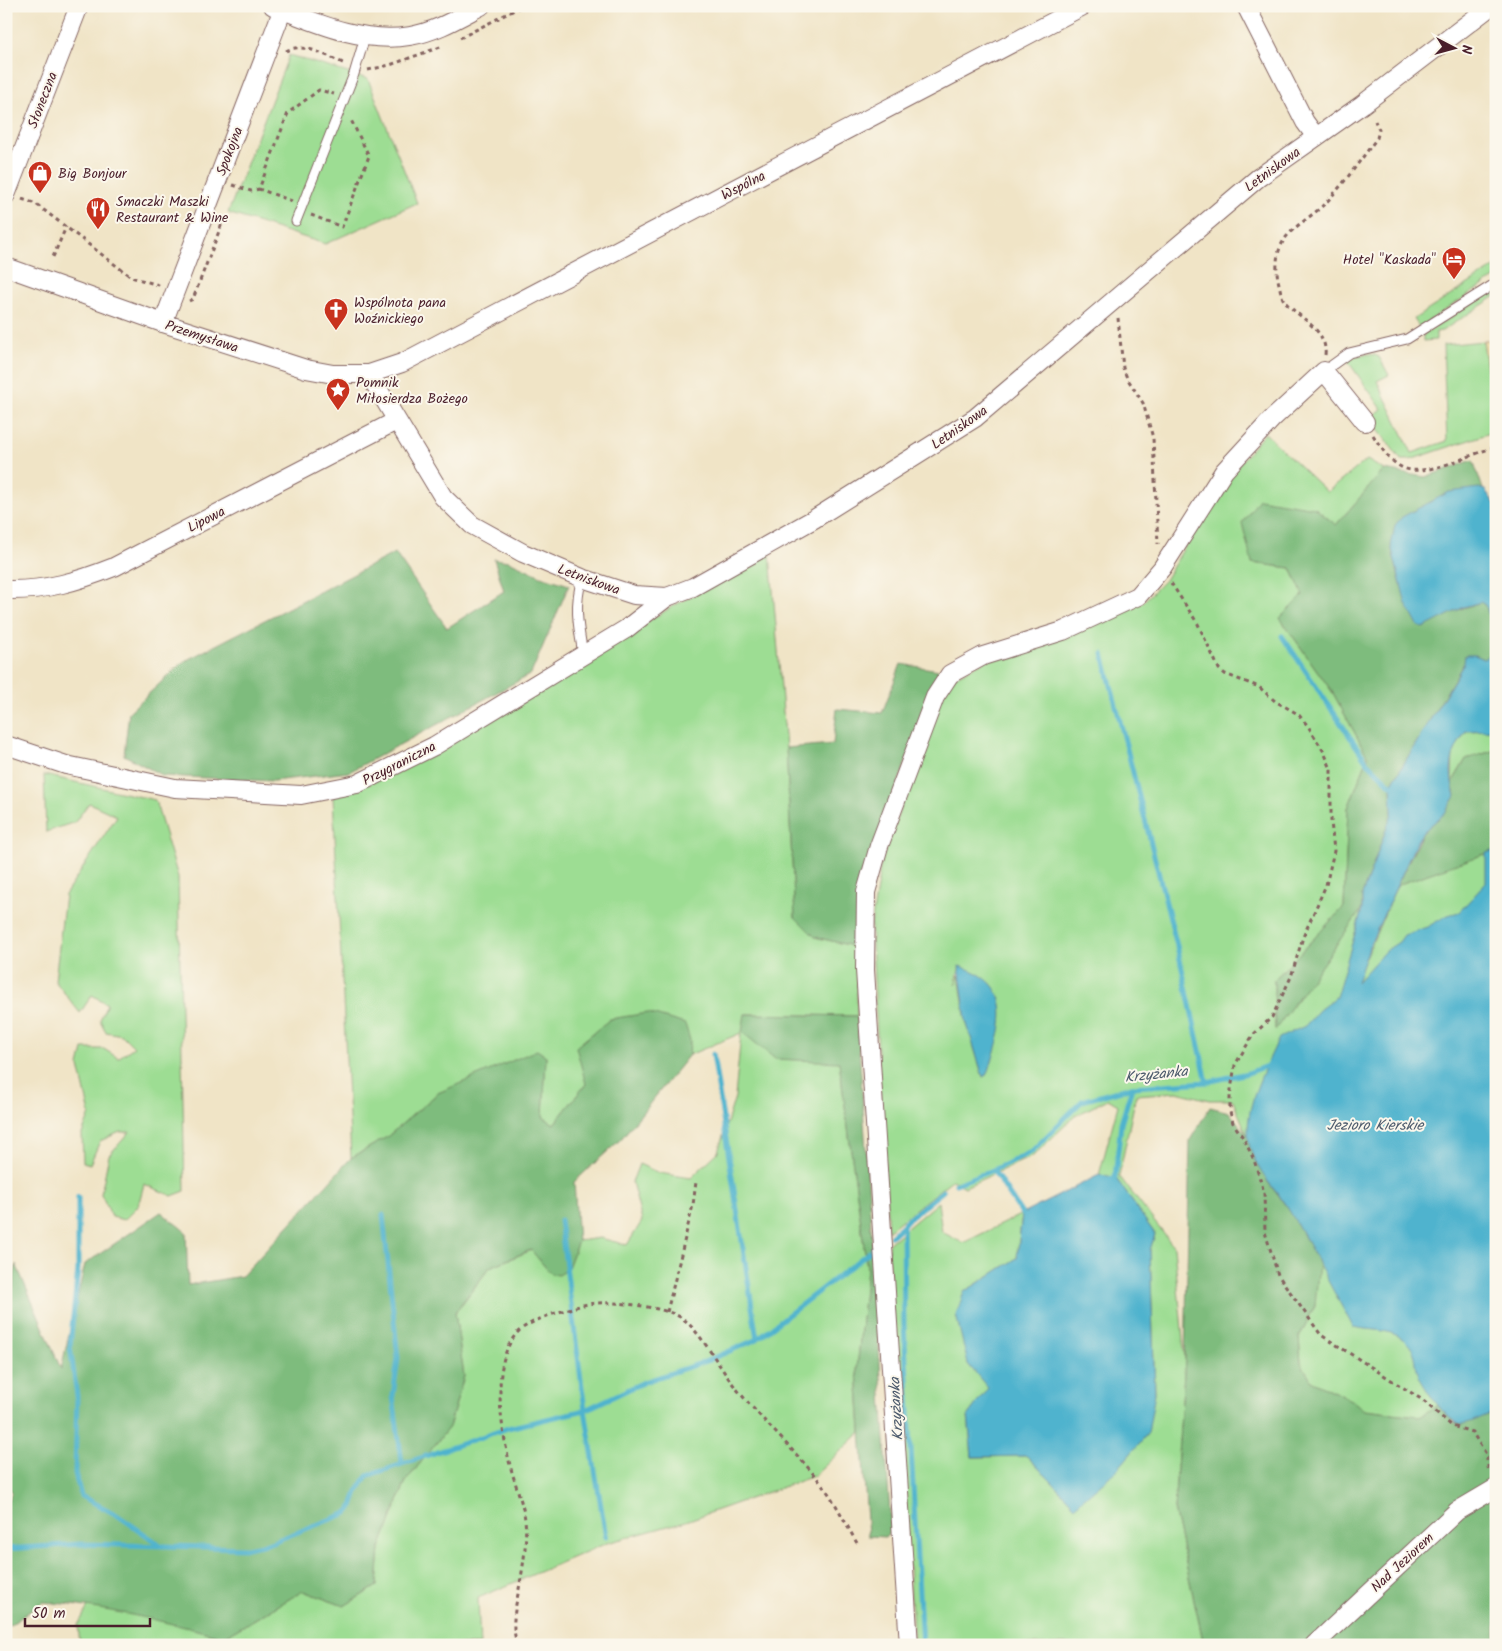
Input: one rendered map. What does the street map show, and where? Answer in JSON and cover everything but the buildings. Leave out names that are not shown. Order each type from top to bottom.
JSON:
[{"type":"street","name":"Słoneczna","points":[[12,196],[79,6]]},
{"type":"street","points":[[280,8],[348,33],[377,39],[411,36],[445,25],[481,6]]},
{"type":"street","name":"Wspólna","points":[[402,363],[1083,6]]},
{"type":"street","points":[[1246,6],[1305,122],[1316,137]]},
{"type":"street","name":"Letniskowa","points":[[369,374],[443,497],[455,511],[472,525],[507,545],[582,578],[634,596],[667,597],[693,587],[806,524],[959,429],[1224,205],[1491,6]]},
{"type":"street","name":"Spokojna","points":[[163,323],[280,8]]},
{"type":"street","name":"Przemysława","points":[[6,266],[163,323],[306,369],[333,374],[369,374],[402,363]]},
{"type":"street","points":[[909,1645],[865,970],[866,892],[879,846],[935,697],[950,674],[983,656],[1064,631],[1138,596],[1162,568],[1224,471],[1272,419],[1324,370],[1365,422]]},
{"type":"street","name":"Lipowa","points":[[6,590],[52,588],[83,580],[114,566],[396,421]]},
{"type":"street","name":"Przygraniczna","points":[[6,745],[66,765],[175,788],[301,795],[357,784],[434,746],[626,628],[667,597]]},
{"type":"street","name":"Nad Jeziorem","points":[[1314,1645],[1457,1511],[1493,1489]]},
{"type":"lane","points":[[296,221],[345,96],[365,36]]},
{"type":"lane","points":[[1324,370],[1348,353],[1407,339],[1496,283]]},
{"type":"lane","points":[[582,578],[577,598],[577,622],[583,654]]},
{"type":"path","points":[[458,39],[522,6]]},
{"type":"path","points":[[281,53],[296,47],[309,49],[355,68],[377,69],[450,43]]},
{"type":"path","points":[[259,189],[288,113],[319,90],[345,96]]},
{"type":"path","points":[[230,184],[251,191],[259,189],[342,227],[369,156],[341,106]]},
{"type":"path","points":[[1324,370],[1326,349],[1324,342],[1309,321],[1284,301],[1278,278],[1278,251],[1287,234],[1331,198],[1377,138],[1380,130],[1375,121]]},
{"type":"path","points":[[227,192],[233,177]]},
{"type":"path","points":[[12,196],[36,204],[131,277],[165,287]]},
{"type":"path","points":[[188,302],[193,299],[221,226],[219,214]]},
{"type":"path","points":[[53,257],[66,227]]},
{"type":"path","points":[[1112,301],[1118,312],[1123,368],[1143,403],[1153,438],[1157,537],[1162,568],[1198,624],[1219,669],[1226,674],[1259,687],[1275,701],[1298,714],[1320,746],[1331,769],[1331,821],[1334,851],[1326,885],[1303,937],[1291,977],[1272,1017],[1253,1036],[1235,1065],[1230,1112],[1233,1123],[1244,1139],[1254,1160],[1264,1192],[1265,1232],[1278,1274],[1321,1335],[1421,1399],[1452,1426],[1472,1432],[1486,1454],[1493,1489]]},
{"type":"path","points":[[1365,422],[1384,452],[1398,466],[1408,470],[1435,468],[1496,447]]},
{"type":"path","points":[[667,1312],[691,1213],[696,1182]]},
{"type":"path","points":[[518,1645],[515,1634],[514,1613],[521,1583],[524,1515],[509,1462],[505,1439],[501,1373],[507,1349],[519,1332],[530,1324],[578,1306],[614,1302],[667,1312],[682,1318],[688,1323],[733,1385],[822,1484],[857,1542]]},
{"type":"green space","points":[[289,55],[368,79],[417,203],[325,244],[228,213]]},
{"type":"green space","points":[[1496,266],[1496,277],[1419,327],[1414,319]]},
{"type":"green space","points":[[1496,288],[1496,296],[1442,331],[1436,332],[1436,340],[1423,341],[1423,335]]},
{"type":"green space","points":[[1483,341],[1496,431],[1410,460],[1401,460],[1373,423],[1374,415],[1382,409],[1347,360],[1363,354],[1379,357],[1389,375],[1377,381],[1412,453],[1447,441],[1443,345]]},
{"type":"green space","points":[[1265,433],[1327,492],[1367,460],[1384,470],[1336,525],[1315,508],[1252,563],[1291,568],[1303,595],[1280,618],[1333,693],[1368,757],[1348,808],[1344,907],[1274,980],[1275,1029],[1362,909],[1337,996],[1356,983],[1397,885],[1493,850],[1496,1412],[1419,1416],[1363,1410],[1353,1401],[1312,1381],[1301,1363],[1299,1338],[1315,1305],[1233,1100],[1209,1100],[1177,1092],[1136,1095],[1119,1176],[1174,1247],[1185,1360],[1174,1509],[1204,1645],[914,1645],[888,1244],[938,1202],[942,1232],[963,1243],[1022,1214],[1017,1258],[964,1292],[968,1364],[989,1388],[968,1415],[972,1457],[1027,1456],[1075,1506],[1155,1393],[1150,1250],[1155,1234],[1115,1177],[1099,1175],[1118,1105],[1108,1099],[1075,1116],[1033,1156],[965,1187],[952,1180],[888,1231],[871,926],[881,862],[939,701],[952,678],[985,661],[1143,602],[1165,580],[1222,484]],"holes":[[[960,966],[983,1077],[966,1021],[959,975],[955,985]]]},
{"type":"green space","points":[[1473,460],[1483,489],[1449,492],[1391,546],[1401,585],[1452,612],[1481,602],[1486,605],[1494,638],[1493,653],[1484,659],[1475,655],[1464,663],[1391,785],[1392,813],[1362,895],[1362,909],[1275,1030],[1274,980],[1344,907],[1348,808],[1368,757],[1333,693],[1280,618],[1303,595],[1291,568],[1252,563],[1242,523],[1259,499],[1315,508],[1336,525],[1384,470],[1425,477]]},
{"type":"green space","points":[[395,553],[447,628],[504,591],[494,559],[509,561],[541,576],[569,585],[531,674],[349,772],[273,781],[163,776],[124,755],[129,712],[183,662]]},
{"type":"green space","points":[[770,554],[786,748],[795,917],[815,937],[857,947],[857,1016],[745,1014],[775,1059],[839,1061],[867,1268],[857,1370],[861,1432],[814,1476],[686,1521],[607,1543],[478,1598],[480,1645],[80,1645],[78,1625],[89,1605],[147,1616],[224,1637],[303,1591],[344,1606],[377,1586],[380,1548],[406,1481],[449,1427],[464,1376],[455,1313],[490,1267],[532,1250],[551,1274],[567,1270],[578,1241],[600,1238],[627,1245],[642,1221],[632,1182],[639,1164],[659,1173],[691,1178],[718,1152],[735,1097],[741,1033],[689,1055],[690,1040],[586,1084],[554,1124],[543,1117],[546,1056],[438,1093],[387,1137],[351,1158],[333,797],[445,745],[675,605]]},
{"type":"green space","points":[[901,664],[939,670],[899,781],[857,947],[815,937],[795,917],[786,748],[833,744],[837,709],[882,713]]},
{"type":"green space","points":[[1496,726],[1496,750],[1466,759],[1452,783],[1453,750],[1466,731],[1493,730]]},
{"type":"green space","points":[[1496,750],[1496,850],[1397,885],[1423,832],[1445,813],[1455,796],[1452,783],[1466,759]]},
{"type":"green space","points":[[44,775],[155,800],[178,877],[185,1191],[172,1196],[144,1184],[138,1206],[124,1220],[112,1217],[101,1194],[109,1155],[130,1132],[120,1132],[100,1141],[90,1164],[83,1162],[82,1134],[90,1114],[79,1066],[83,1049],[104,1049],[118,1058],[134,1047],[122,1035],[106,1032],[100,1020],[107,1004],[92,995],[80,1013],[55,981],[65,895],[117,816],[89,803],[75,822],[46,832]]},
{"type":"green space","points":[[648,1013],[685,1024],[690,1040],[689,1055],[621,1139],[574,1182],[578,1241],[567,1270],[559,1275],[551,1274],[531,1250],[490,1267],[455,1312],[464,1376],[449,1427],[406,1481],[380,1548],[377,1586],[344,1606],[303,1591],[224,1637],[134,1615],[89,1607],[43,1602],[6,1628],[6,1503],[12,1492],[6,1483],[6,1336],[16,1264],[61,1369],[85,1264],[161,1212],[186,1232],[188,1285],[242,1276],[351,1158],[387,1137],[438,1093],[537,1050],[546,1056],[543,1117],[554,1124],[586,1084],[576,1047],[610,1019]]},
{"type":"green space","points":[[745,1014],[857,1016],[891,1530],[885,1537],[868,1536],[857,1370],[867,1268],[839,1062],[775,1059],[742,1032]]},
{"type":"green space","points":[[1210,1107],[1229,1112],[1248,1136],[1251,1149],[1267,1181],[1292,1214],[1319,1263],[1315,1305],[1299,1338],[1301,1363],[1312,1381],[1353,1401],[1364,1410],[1419,1416],[1439,1405],[1454,1423],[1462,1424],[1496,1412],[1496,1645],[1204,1645],[1174,1509],[1185,1360],[1190,1140]]},
{"type":"sand","points":[[1496,340],[1496,423],[1483,341]]},
{"type":"water","name":"Jezioro Kierskie","points":[[1479,488],[1485,490],[1496,505],[1496,726],[1493,730],[1466,731],[1461,739],[1454,755],[1451,770],[1455,796],[1445,813],[1423,832],[1417,841],[1370,945],[1357,982],[1385,951],[1399,942],[1404,935],[1459,912],[1486,883],[1486,853],[1496,850],[1496,1412],[1463,1424],[1452,1419],[1432,1398],[1420,1378],[1412,1349],[1404,1340],[1393,1333],[1353,1327],[1293,1217],[1253,1158],[1248,1135],[1248,1122],[1254,1097],[1279,1038],[1305,1026],[1319,1010],[1336,997],[1362,910],[1362,895],[1392,813],[1391,785],[1464,663],[1465,655],[1475,655],[1484,659],[1493,653],[1494,638],[1486,605],[1481,602],[1464,607],[1423,628],[1418,626],[1406,604],[1391,546],[1395,525],[1402,517],[1449,492]]},
{"type":"water","points":[[959,966],[978,974],[991,984],[999,996],[1002,1010],[998,1040],[988,1074],[983,1077],[966,1021]]},
{"type":"water","points":[[1099,1175],[1115,1177],[1155,1234],[1150,1250],[1155,1393],[1148,1433],[1117,1470],[1075,1506],[1027,1456],[972,1457],[968,1415],[988,1388],[968,1364],[956,1315],[964,1292],[1017,1258],[1022,1214]]},
{"type":"waterway","points":[[1282,636],[1367,762],[1391,785]]},
{"type":"waterway","points":[[1103,654],[1177,946],[1207,1082]]},
{"type":"waterway","points":[[713,1054],[757,1339]]},
{"type":"waterway","name":"Krzyżanka","points":[[956,1184],[993,1170],[1031,1152],[1082,1101],[1132,1087],[1207,1082],[1248,1073],[1272,1064]]},
{"type":"waterway","points":[[1115,1177],[1121,1124],[1132,1087]]},
{"type":"waterway","points":[[993,1170],[1022,1214]]},
{"type":"waterway","name":"Krzyżanka","points":[[922,1645],[904,1325],[903,1225],[943,1191]]},
{"type":"waterway","points":[[78,1197],[78,1269],[70,1346],[77,1396],[75,1473],[81,1496],[117,1515],[159,1544]]},
{"type":"waterway","points":[[383,1215],[398,1358],[393,1396],[402,1463]]},
{"type":"waterway","points":[[560,1220],[585,1410],[606,1537]]},
{"type":"waterway","points":[[891,1236],[903,1225]]},
{"type":"waterway","points":[[6,1549],[81,1544],[247,1548],[267,1544],[347,1513],[351,1509],[357,1492],[367,1476],[508,1428],[585,1410],[644,1382],[707,1361],[757,1339],[877,1246]]},
{"type":"place","name":"Big Bonjour","points":[[40,194]]},
{"type":"place","name":"Smaczki Maszki Restaurant & Wine","points":[[98,230]]},
{"type":"place","name":"Hotel \"Kaskada\"","points":[[1454,280]]},
{"type":"place","name":"Wspólnota pana Woźnickiego","points":[[336,331]]},
{"type":"place","name":"Pomnik Miłosierdza Bożego","points":[[338,411]]}]
